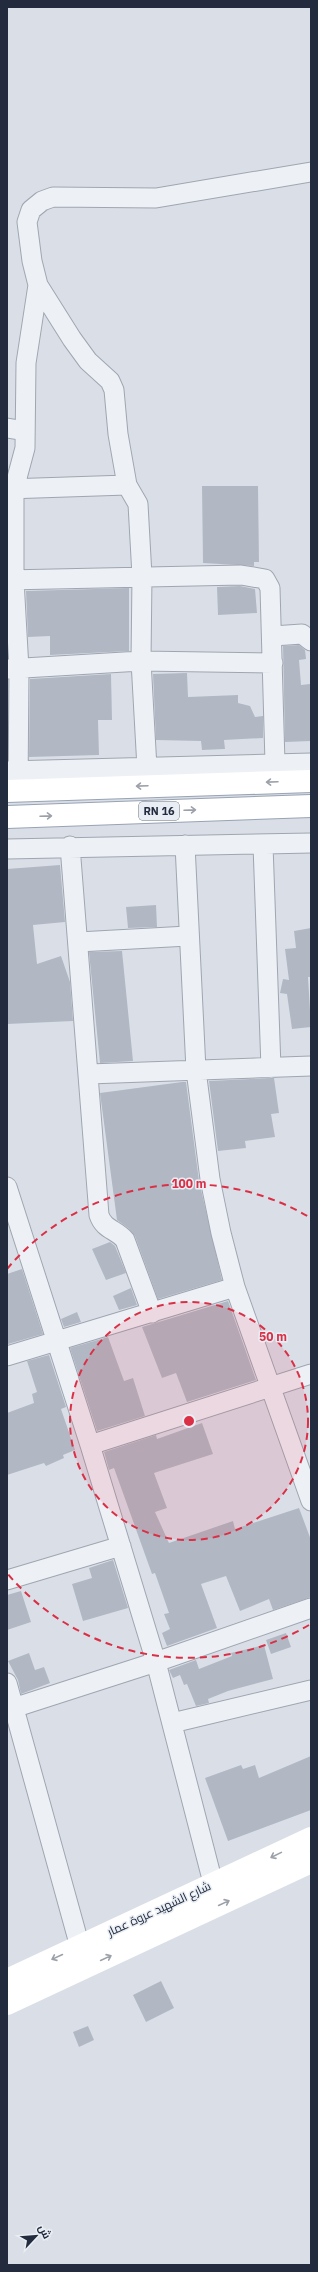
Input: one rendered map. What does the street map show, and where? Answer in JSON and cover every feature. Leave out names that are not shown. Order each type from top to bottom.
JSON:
[{"type":"street","points":[[147,768],[141,661],[142,576],[138,504],[127,485],[118,434],[114,390],[110,381],[88,360],[61,322],[38,285],[32,261],[27,222],[31,210],[42,201],[53,197],[116,200],[156,198],[311,172]]},
{"type":"street","points":[[38,285],[16,430],[22,465],[9,488],[13,669],[13,781],[147,768],[311,763]]},
{"type":"street","points":[[31,329],[61,322]]},
{"type":"street","points":[[9,488],[127,485]]},
{"type":"street","points":[[10,580],[241,575],[265,579],[270,588],[273,636],[272,663],[275,763]]},
{"type":"street","points":[[273,636],[302,634],[311,641]]},
{"type":"street","points":[[13,669],[141,661],[272,663]]},
{"type":"street","name":"RN 16","points":[[13,781],[311,781]]},
{"type":"street","name":"RN 16","points":[[7,817],[311,806]]},
{"type":"street","points":[[7,849],[70,846],[263,845],[311,843]]},
{"type":"street","points":[[185,845],[188,936],[196,1070],[210,1179],[221,1233],[235,1287],[311,1500]]},
{"type":"street","points":[[263,845],[271,1068]]},
{"type":"street","points":[[70,846],[99,1215],[107,1228],[122,1236],[125,1240],[152,1313]]},
{"type":"street","points":[[78,942],[188,936]]},
{"type":"street","points":[[88,1074],[311,1066]]},
{"type":"street","points":[[7,1188],[90,1445],[156,1662],[213,1883]]},
{"type":"street","points":[[7,1356],[235,1287]]},
{"type":"street","points":[[90,1445],[311,1374]]},
{"type":"street","points":[[7,1580],[121,1546]]},
{"type":"street","points":[[11,1709],[156,1662],[311,1608]]},
{"type":"street","points":[[7,1683],[11,1709],[80,1946]]},
{"type":"street","points":[[172,1723],[311,1690]]},
{"type":"street","name":"شارع الشهيد عروة عمار","points":[[7,1980],[311,1838]]},
{"type":"street","name":"شارع الشهيد عروة عمار","points":[[7,2004],[311,1862]]},
{"type":"building","points":[[202,486],[258,486],[259,562],[254,562],[254,566],[203,563]]},
{"type":"building","points":[[240,586],[255,589],[257,613],[218,615],[217,587]]},
{"type":"building","points":[[129,588],[129,651],[50,655],[50,636],[28,637],[26,591]]},
{"type":"building","points":[[299,645],[305,650],[306,659],[299,660],[301,685],[310,684],[311,741],[285,742],[283,646]]},
{"type":"building","points":[[187,673],[188,697],[238,695],[238,703],[250,706],[255,717],[263,716],[263,738],[224,740],[225,749],[202,750],[201,741],[156,740],[153,674]]},
{"type":"building","points":[[111,674],[112,720],[98,720],[99,755],[29,757],[30,679]]},
{"type":"building","points":[[60,865],[65,922],[33,925],[37,964],[61,956],[70,982],[73,1021],[7,1024],[7,869]]},
{"type":"building","points":[[156,905],[157,927],[128,928],[126,907]]},
{"type":"building","points":[[311,928],[311,977],[308,977],[311,1027],[292,1029],[287,994],[280,993],[283,979],[289,980],[285,949],[296,948],[294,931]]},
{"type":"building","points":[[122,951],[133,1061],[100,1063],[89,952]]},
{"type":"building","points":[[274,1078],[279,1113],[271,1114],[275,1137],[245,1141],[246,1148],[218,1151],[209,1081]]},
{"type":"building","points":[[186,1082],[199,1181],[222,1280],[158,1299],[135,1236],[128,1228],[117,1220],[100,1093]]},
{"type":"building","points":[[110,1242],[115,1246],[126,1273],[106,1280],[92,1249]]},
{"type":"building","points":[[22,1269],[43,1334],[8,1344],[7,1274]]},
{"type":"building","points":[[131,1288],[137,1305],[119,1310],[113,1296]]},
{"type":"building","points":[[228,1301],[256,1380],[187,1402],[176,1373],[162,1378],[142,1327]]},
{"type":"building","points":[[77,1312],[81,1322],[64,1327],[61,1319]]},
{"type":"building","points":[[108,1337],[124,1381],[133,1378],[145,1416],[97,1431],[70,1348]]},
{"type":"building","points":[[49,1355],[66,1407],[61,1409],[75,1450],[63,1455],[64,1458],[46,1466],[44,1463],[7,1475],[7,1413],[34,1403],[32,1394],[37,1392],[27,1361]]},
{"type":"building","points":[[202,1423],[213,1454],[154,1473],[167,1508],[155,1512],[169,1543],[233,1521],[235,1529],[299,1508],[311,1540],[311,1597],[273,1610],[269,1599],[240,1611],[226,1576],[201,1584],[217,1628],[167,1646],[162,1633],[170,1629],[164,1614],[169,1613],[155,1573],[152,1574],[114,1468],[109,1470],[104,1452],[156,1435],[157,1439]]},
{"type":"building","points":[[113,1560],[128,1608],[83,1621],[72,1584],[92,1578],[89,1568]]},
{"type":"building","points":[[21,1591],[31,1622],[7,1630],[7,1595]]},
{"type":"building","points":[[286,1633],[291,1647],[271,1654],[266,1640]]},
{"type":"building","points":[[264,1645],[273,1679],[228,1691],[208,1699],[209,1703],[196,1706],[187,1684],[184,1685],[180,1675],[173,1678],[169,1670],[196,1660],[199,1669],[232,1656],[231,1653]]},
{"type":"building","points":[[29,1653],[35,1670],[44,1667],[50,1683],[21,1694],[18,1680],[8,1661]]},
{"type":"building","points":[[311,1756],[311,1810],[228,1841],[205,1778],[241,1765],[243,1769],[255,1765],[259,1778]]},
{"type":"building","points":[[161,1981],[174,2008],[146,2022],[133,1995]]},
{"type":"building","points":[[88,2026],[94,2040],[79,2047],[73,2032]]}]
